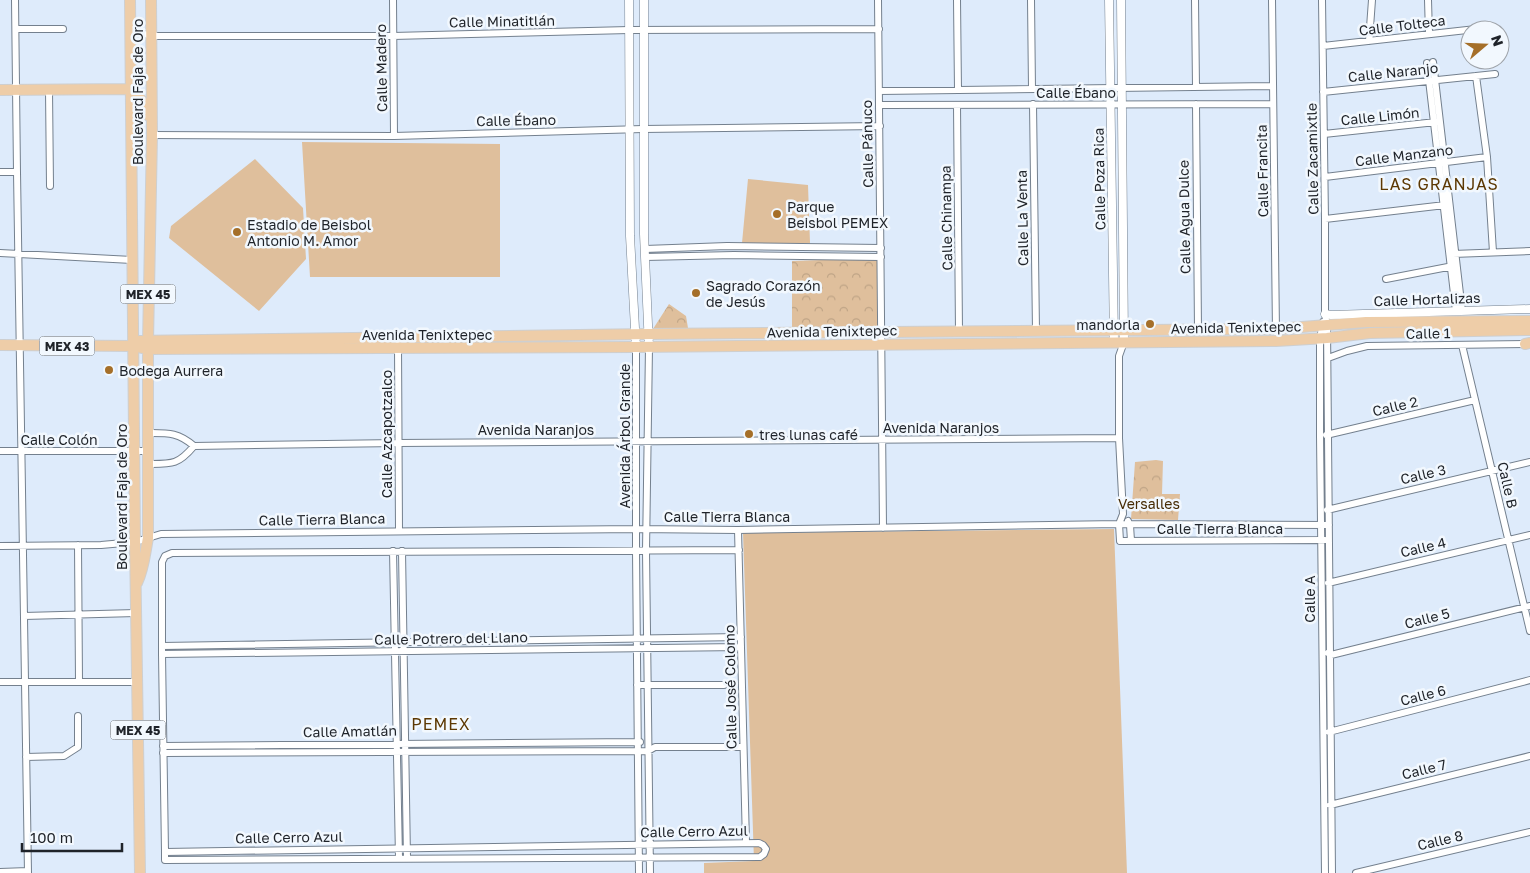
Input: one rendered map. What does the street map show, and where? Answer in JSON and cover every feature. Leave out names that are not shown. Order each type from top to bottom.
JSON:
[{"type":"main road","name":"Boulevard Faja de Oro","points":[[130,0],[135,586]]},
{"type":"main road","name":"Boulevard Faja de Oro","points":[[135,586],[141,576],[148,538],[148,345],[152,135],[151,0]]},
{"type":"main road","points":[[0,90],[131,89],[148,109],[152,135]]},
{"type":"main road","name":"Avenida Tenixtepec","points":[[398,343],[520,336],[1276,329],[1325,321],[1530,321]]},
{"type":"main road","name":"Avenida Tenixtepec","points":[[133,344],[398,343],[520,347],[648,347],[1276,341],[1324,339],[1370,333],[1530,330]]},
{"type":"main road","points":[[520,336],[520,347]]},
{"type":"main road","name":"MEX 43","points":[[0,346],[133,344]]},
{"type":"main road","name":"MEX 45","points":[[135,586],[140,873]]},
{"type":"street","points":[[0,872],[28,872],[16,172],[16,0]]},
{"type":"street","name":"Calle Madero","points":[[393,0],[394,136]]},
{"type":"street","name":"Avenida Árbol Grande","points":[[629,0],[630,236],[636,334],[639,873]]},
{"type":"street","name":"Avenida Árbol Grande","points":[[644,0],[643,129],[645,252],[649,334],[646,551],[650,873]]},
{"type":"street","name":"Calle Pánuco","points":[[878,0],[883,528]]},
{"type":"street","points":[[957,0],[958,90]]},
{"type":"street","points":[[1031,0],[1032,89]]},
{"type":"street","name":"Calle Poza Rica","points":[[1108,0],[1114,330],[1119,342],[1120,356],[1119,438],[1124,514],[1130,524]]},
{"type":"street","name":"Calle Poza Rica","points":[[1119,342],[1124,330],[1121,0]]},
{"type":"street","points":[[1195,0],[1196,87]]},
{"type":"street","name":"Calle Francita","points":[[1272,0],[1276,341]]},
{"type":"street","name":"Calle Zacamixtle","points":[[1322,0],[1325,321]]},
{"type":"street","points":[[1369,42],[1372,0]]},
{"type":"street","points":[[1428,0],[1429,34]]},
{"type":"street","points":[[131,24],[138,32],[151,36]]},
{"type":"street","points":[[16,29],[63,29]]},
{"type":"street","name":"Calle Minatitlán","points":[[151,36],[393,36],[629,30],[879,29]]},
{"type":"street","name":"Calle Tolteca","points":[[1322,46],[1460,31]]},
{"type":"street","points":[[1430,62],[1459,311]]},
{"type":"street","name":"Calle Naranjo","points":[[1323,92],[1495,74]]},
{"type":"street","points":[[1476,76],[1487,157],[1493,252]]},
{"type":"street","name":"Calle Ébano","points":[[879,91],[1273,86]]},
{"type":"street","points":[[49,90],[50,186]]},
{"type":"street","name":"Calle La Venta","points":[[1033,104],[1036,331]]},
{"type":"street","name":"Calle Agua Dulce","points":[[1196,104],[1198,329]]},
{"type":"street","name":"Calle Ébano","points":[[879,105],[1273,104]]},
{"type":"street","name":"Calle Chinampa","points":[[957,105],[959,331]]},
{"type":"street","name":"Calle Limón","points":[[1324,134],[1436,122]]},
{"type":"street","name":"Calle Ébano","points":[[152,135],[394,136],[643,129],[880,126]]},
{"type":"street","name":"Calle Manzano","points":[[1325,177],[1487,157]]},
{"type":"street","points":[[0,172],[16,172]]},
{"type":"street","points":[[1325,219],[1446,205]]},
{"type":"street","points":[[645,252],[727,246],[881,248]]},
{"type":"street","points":[[1452,254],[1530,251]]},
{"type":"street","points":[[645,252],[881,257]]},
{"type":"street","points":[[0,254],[132,260]]},
{"type":"street","points":[[1386,279],[1454,266]]},
{"type":"street","name":"Calle Hortalizas","points":[[1325,321],[1331,315],[1530,309]]},
{"type":"street","name":"Calle A","points":[[1325,321],[1320,436],[1325,873]]},
{"type":"street","name":"Calle A","points":[[1324,339],[1328,358],[1332,873]]},
{"type":"street","name":"Calle Azcapotzalco","points":[[398,343],[399,531]]},
{"type":"street","name":"Calle 1","points":[[1328,358],[1367,346],[1528,344]]},
{"type":"street","name":"Calle B","points":[[1462,345],[1508,540],[1527,607],[1530,631]]},
{"type":"street","name":"Calle 2","points":[[1320,436],[1475,400]]},
{"type":"street","points":[[148,433],[178,435],[194,446],[183,458],[176,462],[148,464]]},
{"type":"street","name":"Avenida Naranjos","points":[[194,446],[1119,438]]},
{"type":"street","name":"Calle Colón","points":[[0,451],[148,451]]},
{"type":"street","name":"Calle 3","points":[[1321,511],[1530,462]]},
{"type":"street","points":[[1119,524],[1124,514]]},
{"type":"street","name":"Calle Tierra Blanca","points":[[1119,524],[1120,541],[1330,540]]},
{"type":"street","name":"Calle Tierra Blanca","points":[[0,546],[102,545],[135,542],[161,534],[636,529],[738,530],[1119,524],[1329,525]]},
{"type":"street","points":[[1130,524],[1130,541]]},
{"type":"street","name":"Calle José Colomo","points":[[738,530],[746,843]]},
{"type":"street","name":"Calle 4","points":[[1322,584],[1530,535]]},
{"type":"street","points":[[78,545],[79,682]]},
{"type":"street","points":[[165,852],[162,562],[165,556],[172,553],[739,550]]},
{"type":"street","points":[[393,551],[399,858]]},
{"type":"street","points":[[402,551],[407,858]]},
{"type":"street","name":"Calle 5","points":[[1331,655],[1527,607]]},
{"type":"street","points":[[24,616],[136,613]]},
{"type":"street","name":"Calle Potrero del Llano","points":[[162,646],[741,637]]},
{"type":"street","points":[[692,638],[692,647]]},
{"type":"street","name":"Calle Potrero del Llano","points":[[162,654],[741,647]]},
{"type":"street","points":[[1322,648],[1331,655]]},
{"type":"street","name":"Calle 6","points":[[1323,734],[1530,680]]},
{"type":"street","points":[[0,682],[137,682]]},
{"type":"street","points":[[637,685],[724,685]]},
{"type":"street","points":[[26,757],[64,756],[72,752],[78,747],[78,716]]},
{"type":"street","name":"Calle Amatlán","points":[[163,749],[397,747],[406,743],[638,742],[648,743],[655,747],[744,747]]},
{"type":"street","name":"Calle Amatlán","points":[[397,747],[406,751],[648,751],[655,747]]},
{"type":"street","name":"Calle 7","points":[[1324,806],[1530,756]]},
{"type":"street","name":"Calle 8","points":[[1356,873],[1530,832]]},
{"type":"street","name":"Calle Cerro Azul","points":[[759,843],[766,849],[760,857],[165,860],[165,852],[408,848],[759,843]]},
{"type":"street","points":[[677,844],[677,857]]},
{"type":"street","points":[[694,844],[694,857]]},
{"type":"street","points":[[520,846],[520,858]]},
{"type":"street","points":[[283,850],[283,859]]},
{"type":"green space","points":[[302,142],[500,144],[500,277],[310,277]]},
{"type":"green space","name":"Estadio de Beisbol Antonio M. Amor","points":[[255,159],[303,208],[306,259],[259,311],[169,238],[171,226]]},
{"type":"green space","name":"Parque Beisbol PEMEX","points":[[748,179],[808,185],[810,243],[742,243]]},
{"type":"green space","points":[[879,258],[879,328],[792,328],[792,261]]},
{"type":"green space","points":[[669,304],[686,316],[688,328],[653,329]]},
{"type":"green space","name":"Versalles","points":[[1163,461],[1162,494],[1180,494],[1178,520],[1131,519],[1135,462]]},
{"type":"green space","points":[[1114,529],[1127,873],[704,873],[704,863],[754,861],[743,533]]},
{"type":"place","name":"Parque Beisbol PEMEX","points":[[777,214]]},
{"type":"place","name":"Estadio de Beisbol Antonio M. Amor","points":[[237,232]]},
{"type":"place","name":"Sagrado Corazón de Jesús","points":[[696,293]]},
{"type":"place","name":"mandorla","points":[[1150,324]]},
{"type":"place","name":"Bodega Aurrera","points":[[109,370]]},
{"type":"place","name":"tres lunas café","points":[[749,434]]},
{"type":"district","name":"LAS GRANJAS","points":[[1439,184]]},
{"type":"district","name":"PEMEX","points":[[441,724]]}]
